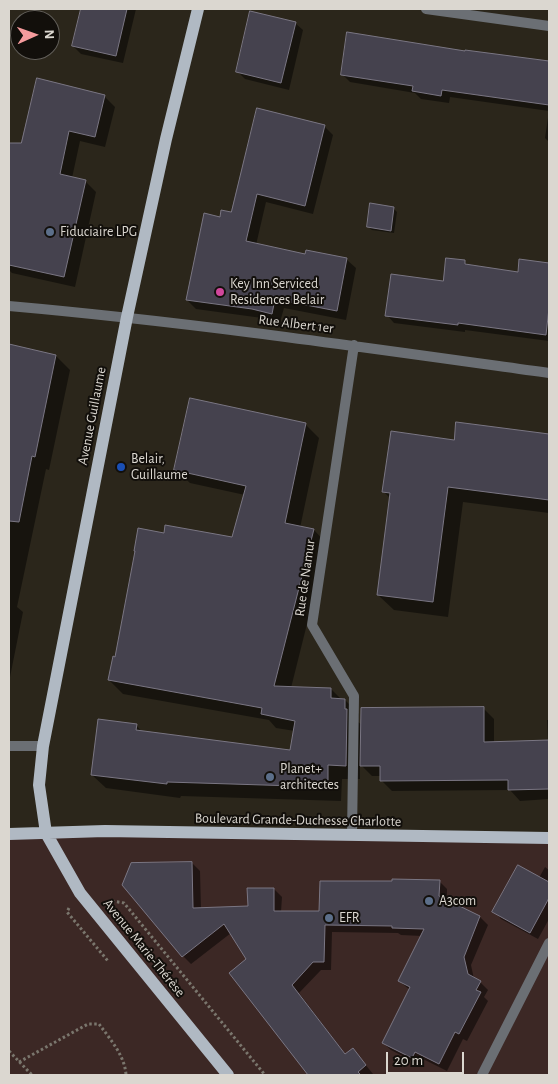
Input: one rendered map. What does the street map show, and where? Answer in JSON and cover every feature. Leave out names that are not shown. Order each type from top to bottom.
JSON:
[{"type":"main road","name":"Avenue Guillaume","points":[[46,833],[39,785],[43,746],[127,317],[166,139],[198,9]]},
{"type":"main road","name":"Boulevard Grande-Duchesse Charlotte","points":[[9,834],[105,832],[549,838]]},
{"type":"main road","name":"Avenue Marie-Thérèse","points":[[46,833],[80,894],[228,1075]]},
{"type":"street","points":[[426,9],[549,26]]},
{"type":"street","name":"Rue Albert 1er","points":[[9,306],[127,317],[354,345],[549,373]]},
{"type":"street","name":"Rue de Namur","points":[[352,836],[354,696],[312,625],[354,345]]},
{"type":"street","points":[[9,746],[43,746]]},
{"type":"street","points":[[482,1075],[549,943]]},
{"type":"path","points":[[80,894],[124,903],[265,1075]]},
{"type":"path","points":[[20,1062],[88,1024],[99,1024],[113,1043],[125,1068],[126,1075]]},
{"type":"path","points":[[9,1052],[32,1075]]},
{"type":"shaded area","points":[[9,834],[549,838],[549,1075],[9,1075]]},
{"type":"building","points":[[81,9],[127,9],[116,56],[72,46]]},
{"type":"building","points":[[250,11],[296,22],[281,83],[236,72]]},
{"type":"building","points":[[347,32],[465,51],[549,61],[549,105],[442,90],[441,96],[412,91],[413,86],[341,75]]},
{"type":"building","points":[[37,78],[105,95],[95,137],[69,131],[60,174],[86,180],[64,277],[9,265],[9,143],[21,143]]},
{"type":"building","points":[[257,108],[325,125],[305,206],[257,194],[246,241],[305,254],[306,250],[347,258],[337,311],[275,299],[272,314],[252,309],[186,300],[204,213],[220,217],[221,210],[231,212]]},
{"type":"building","points":[[370,203],[394,207],[391,231],[367,227]]},
{"type":"building","points":[[446,258],[465,260],[465,264],[518,272],[519,259],[549,263],[549,308],[546,335],[458,323],[458,325],[385,316],[391,274],[443,281]]},
{"type":"building","points":[[9,344],[56,355],[35,457],[32,456],[19,522],[9,521]]},
{"type":"building","points":[[190,398],[306,423],[285,523],[314,529],[274,686],[331,688],[331,698],[345,699],[345,709],[347,709],[346,766],[328,765],[328,787],[167,782],[167,784],[91,775],[98,719],[137,724],[136,730],[290,750],[295,721],[261,714],[262,708],[108,680],[113,656],[115,657],[138,528],[164,533],[165,525],[232,537],[246,486],[174,470]]},
{"type":"building","points":[[456,422],[549,434],[549,500],[448,487],[433,602],[377,595],[390,493],[382,492],[391,431],[454,440]]},
{"type":"building","points":[[484,707],[484,742],[549,740],[549,789],[508,790],[508,780],[380,781],[380,766],[360,766],[361,708]]},
{"type":"building","points":[[192,862],[193,908],[248,906],[247,888],[274,888],[274,911],[319,911],[320,881],[440,880],[439,896],[480,916],[464,957],[468,974],[481,981],[476,990],[481,992],[459,1034],[455,1032],[439,1064],[415,1052],[412,1058],[382,1043],[410,987],[398,981],[424,929],[392,928],[392,926],[325,925],[324,962],[313,962],[292,985],[345,1054],[353,1048],[366,1065],[358,1072],[361,1075],[308,1075],[229,973],[246,959],[224,924],[182,957],[122,885],[131,863]]},
{"type":"building","points":[[518,865],[549,882],[549,898],[530,933],[492,912]]},
{"type":"place","name":"Fiduciaire LPG","points":[[50,232]]},
{"type":"place","name":"Key Inn Serviced Residences Belair","points":[[220,292]]},
{"type":"place","name":"Belair, Guillaume","points":[[121,467]]},
{"type":"place","name":"Planet+ architectes","points":[[270,777]]},
{"type":"place","name":"A3com","points":[[429,901]]},
{"type":"place","name":"EFR","points":[[329,918]]}]
